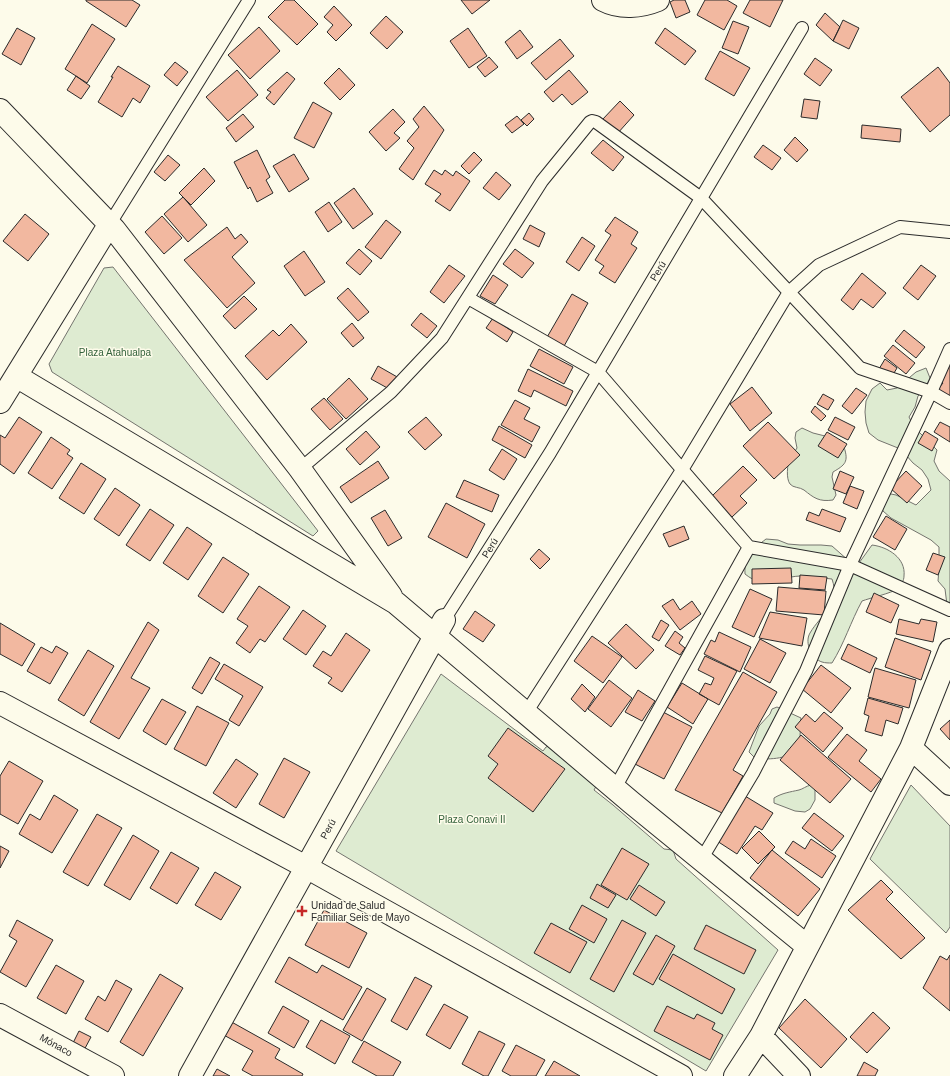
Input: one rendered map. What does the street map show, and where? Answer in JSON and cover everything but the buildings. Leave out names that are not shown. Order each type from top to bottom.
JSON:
[{"type":"street","points":[[603,0],[611,4],[633,6],[658,0]]},
{"type":"street","points":[[0,110],[114,229],[300,469],[396,603]]},
{"type":"street","points":[[0,402],[109,225]]},
{"type":"street","points":[[16,376],[440,628],[526,713],[614,788],[807,946]]},
{"type":"street","name":"Perú","points":[[190,1076],[440,628]]},
{"type":"street","points":[[735,1076],[760,1036],[911,748],[950,650]]},
{"type":"street","points":[[0,703],[306,867],[681,1076]]},
{"type":"street","points":[[911,748],[950,784]]},
{"type":"street","name":"Mónaco","points":[[0,1015],[113,1076]]},
{"type":"street","points":[[760,1036],[799,1076]]},
{"type":"lane","points":[[109,225],[249,0]]},
{"type":"lane","name":"Perú","points":[[440,628],[550,453],[802,28]]},
{"type":"lane","points":[[300,469],[391,392],[442,338],[542,181],[592,121],[596,122],[701,198],[860,368],[931,392],[950,403]]},
{"type":"lane","points":[[526,713],[682,470],[789,292],[819,265],[900,227],[950,232]]},
{"type":"lane","points":[[468,298],[598,372],[749,547],[850,564],[950,610]]},
{"type":"lane","points":[[701,860],[753,773],[806,671],[850,564],[950,349]]},
{"type":"lane","points":[[614,788],[749,547]]},
{"type":"green space","name":"Plaza Atahualpa","points":[[113,267],[318,531],[313,536],[52,372],[49,364],[104,268]]},
{"type":"green space","points":[[926,368],[930,378],[925,388],[918,396],[915,407],[909,417],[914,427],[937,450],[934,461],[939,471],[950,481],[950,615],[948,613],[945,589],[938,581],[939,547],[931,540],[891,518],[883,511],[880,501],[886,493],[896,495],[916,505],[931,490],[928,479],[922,470],[898,448],[878,440],[869,433],[866,423],[866,401],[872,389],[880,383],[887,390],[897,388],[916,372]]},
{"type":"green space","points":[[802,428],[813,433],[829,437],[844,447],[846,460],[843,465],[833,472],[832,477],[836,495],[833,500],[817,499],[802,489],[791,485],[789,482],[787,475],[788,464],[797,448],[795,438],[796,432]]},
{"type":"green space","points":[[766,539],[778,540],[788,544],[832,546],[849,561],[859,563],[872,545],[878,546],[895,554],[899,559],[904,570],[903,580],[900,586],[894,591],[862,601],[832,663],[822,662],[815,658],[812,654],[808,637],[814,626],[832,603],[834,588],[832,579],[800,576],[772,582],[759,582],[752,579],[745,574],[747,557],[752,550]]},
{"type":"green space","name":"Plaza Conavi II","points":[[441,674],[543,751],[546,747],[556,743],[598,783],[594,790],[664,849],[673,850],[676,859],[778,950],[706,1071],[336,851]]},
{"type":"green space","points":[[777,707],[801,718],[798,746],[791,754],[780,758],[756,759],[749,752],[759,726],[770,714],[772,709]]},
{"type":"green space","points":[[811,785],[815,789],[815,800],[810,809],[805,812],[795,811],[774,803],[774,798],[777,796],[800,790]]},
{"type":"green space","points":[[911,785],[950,826],[950,927],[946,933],[870,859]]},
{"type":"place","name":"Unidad de Salud Familiar Seis de Mayo","points":[[302,911]]}]
